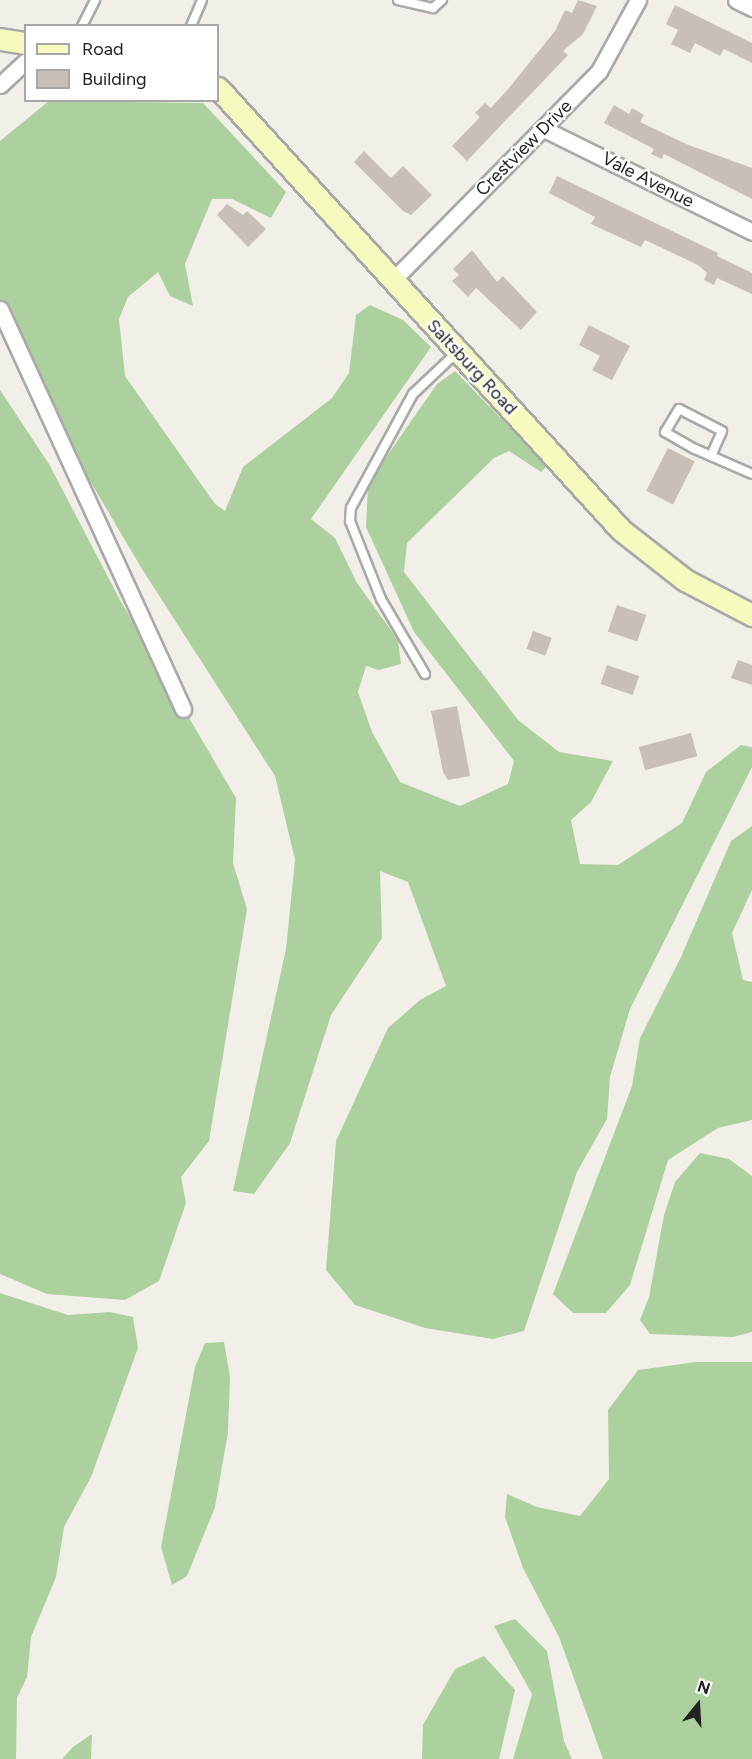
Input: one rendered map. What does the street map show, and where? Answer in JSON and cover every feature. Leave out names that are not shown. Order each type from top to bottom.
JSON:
[{"type":"main road","points":[[0,39],[24,43]]},
{"type":"main road","name":"Saltsburg Road","points":[[219,89],[621,530],[685,580],[752,615]]},
{"type":"street","name":"Crestview Drive","points":[[392,281],[599,71],[638,0]]},
{"type":"street","points":[[736,0],[752,8]]},
{"type":"street","points":[[0,85],[24,63]]},
{"type":"street","name":"Vale Avenue","points":[[544,129],[752,232]]},
{"type":"street","points":[[0,309],[183,709]]},
{"type":"lane","points":[[83,24],[95,0]]},
{"type":"lane","points":[[192,24],[202,0]]},
{"type":"lane","points":[[398,0],[433,8],[441,0]]},
{"type":"lane","points":[[425,674],[381,598],[350,521],[351,508],[353,497],[413,394],[457,352]]},
{"type":"lane","points":[[711,456],[722,431],[679,409],[665,432],[711,456],[752,474]]},
{"type":"green space","points":[[48,102],[203,103],[286,192],[271,218],[232,199],[212,199],[185,264],[193,306],[170,296],[158,272],[128,297],[119,319],[125,376],[215,504],[225,511],[243,467],[332,398],[349,373],[356,315],[370,305],[403,320],[431,347],[311,519],[335,538],[357,583],[398,640],[401,664],[379,670],[366,666],[358,692],[372,732],[400,782],[460,806],[508,784],[514,761],[414,632],[366,527],[368,483],[437,384],[455,371],[547,466],[541,472],[509,451],[494,458],[407,543],[404,572],[518,720],[559,752],[613,761],[591,802],[571,820],[580,864],[618,865],[682,823],[706,772],[741,745],[752,747],[752,767],[630,1009],[610,1077],[607,1119],[577,1172],[524,1331],[493,1339],[425,1328],[355,1305],[326,1270],[336,1141],[388,1028],[420,1000],[446,986],[408,882],[380,871],[382,938],[331,1015],[290,1143],[254,1194],[233,1191],[286,949],[295,860],[275,776],[142,569],[0,329],[0,141]]},
{"type":"green space","points":[[0,390],[49,464],[120,600],[236,798],[233,863],[247,909],[209,1141],[181,1177],[186,1203],[159,1281],[125,1300],[47,1294],[0,1274]]},
{"type":"green space","points":[[752,826],[752,890],[732,933],[743,980],[752,982],[752,1120],[718,1128],[668,1160],[630,1285],[606,1313],[573,1313],[553,1294],[632,1086],[640,1038],[681,957],[731,841]]},
{"type":"green space","points":[[700,1153],[729,1159],[752,1176],[752,1332],[733,1337],[650,1334],[640,1320],[649,1297],[664,1215],[675,1182]]},
{"type":"green space","points":[[0,1293],[68,1315],[110,1312],[133,1317],[138,1348],[91,1477],[64,1527],[56,1577],[31,1637],[27,1677],[17,1698],[16,1759],[0,1759]]},
{"type":"green space","points":[[224,1342],[230,1377],[228,1432],[215,1507],[187,1576],[172,1585],[161,1547],[195,1367],[205,1343]]},
{"type":"green space","points":[[696,1362],[752,1362],[752,1759],[603,1759],[559,1637],[523,1568],[505,1517],[507,1494],[537,1507],[580,1516],[609,1479],[608,1410],[638,1370]]},
{"type":"green space","points":[[515,1619],[547,1651],[564,1741],[572,1759],[513,1759],[532,1694],[494,1626]]},
{"type":"green space","points":[[484,1656],[515,1690],[499,1759],[422,1759],[423,1725],[455,1669]]},
{"type":"green space","points":[[92,1734],[91,1759],[62,1759],[73,1747]]},
{"type":"building","points":[[578,0],[597,6],[583,34],[563,51],[568,55],[467,161],[452,146],[480,117],[475,113],[485,103],[491,108],[509,88],[555,31],[565,10],[572,13]]},
{"type":"building","points":[[675,5],[752,43],[752,63],[724,49],[720,56],[695,43],[690,53],[671,44],[678,30],[666,24]]},
{"type":"building","points":[[614,105],[629,114],[632,108],[644,115],[640,122],[686,144],[752,168],[752,199],[664,154],[662,159],[651,154],[654,149],[604,123]]},
{"type":"building","points":[[364,151],[391,178],[403,166],[432,195],[411,215],[403,211],[354,162]]},
{"type":"building","points":[[557,176],[718,253],[717,256],[752,273],[752,294],[717,278],[714,285],[704,280],[707,273],[698,265],[645,240],[641,247],[591,224],[595,217],[549,193]]},
{"type":"building","points":[[227,204],[243,215],[247,211],[266,229],[248,247],[217,215]]},
{"type":"building","points":[[472,250],[497,282],[503,276],[537,312],[521,330],[476,288],[468,297],[452,281],[459,275],[453,269]]},
{"type":"building","points":[[589,325],[630,346],[612,380],[592,370],[600,356],[579,345]]},
{"type":"building","points":[[668,448],[695,462],[673,504],[646,491]]},
{"type":"building","points":[[617,605],[646,615],[637,642],[608,631]]},
{"type":"building","points":[[533,631],[552,638],[545,656],[527,649]]},
{"type":"building","points":[[738,660],[752,665],[752,685],[731,678]]},
{"type":"building","points":[[607,665],[639,676],[633,695],[600,684]]},
{"type":"building","points":[[457,706],[470,776],[448,780],[443,772],[431,711]]},
{"type":"building","points":[[691,733],[697,756],[645,770],[639,747]]}]
